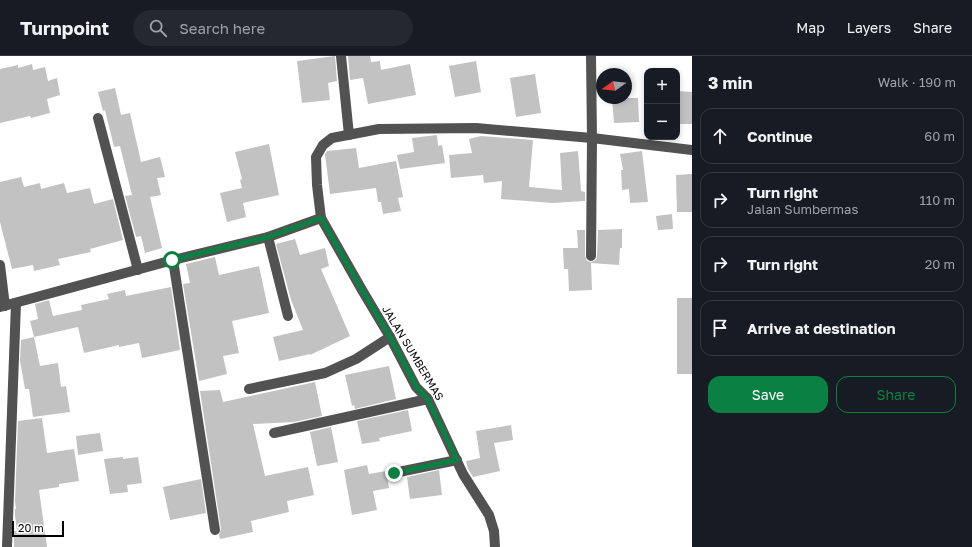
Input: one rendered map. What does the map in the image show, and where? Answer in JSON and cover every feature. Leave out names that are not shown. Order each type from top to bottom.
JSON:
[{"type":"street","points":[[341,56],[349,135]]},
{"type":"street","points":[[591,56],[591,256]]},
{"type":"street","points":[[98,118],[138,270]]},
{"type":"street","points":[[0,265],[2,306],[172,260],[268,237],[321,218],[317,185],[316,157],[323,145],[332,138],[379,129],[476,128],[592,138],[692,150]]},
{"type":"street","name":"JALAN SUMBERMAS","points":[[321,218],[390,337],[416,386],[428,400],[463,474],[489,515],[494,531],[495,547]]},
{"type":"street","points":[[268,237],[288,316]]},
{"type":"street","points":[[172,260],[215,530]]},
{"type":"street","points":[[7,547],[16,303]]},
{"type":"street","points":[[250,389],[325,373],[356,359],[390,337]]},
{"type":"street","points":[[274,433],[428,400]]},
{"type":"street","points":[[394,473],[457,460]]},
{"type":"building","points":[[335,56],[337,81],[328,83],[330,100],[302,103],[297,61]]},
{"type":"building","points":[[348,56],[370,56],[371,62],[380,61],[381,70],[410,64],[416,95],[368,104],[363,78],[350,80]]},
{"type":"building","points":[[476,61],[481,92],[455,97],[449,66]]},
{"type":"building","points":[[32,64],[33,70],[45,67],[48,81],[57,78],[60,95],[47,99],[50,113],[0,123],[0,69],[18,65],[18,68]]},
{"type":"building","points":[[535,74],[541,113],[516,117],[510,78]]},
{"type":"building","points":[[115,88],[121,115],[130,113],[141,162],[160,157],[165,177],[157,178],[161,195],[150,197],[162,248],[145,253],[141,236],[136,237],[125,196],[132,195],[120,146],[114,147],[105,110],[103,111],[98,92]]},
{"type":"building","points":[[680,91],[692,92],[692,124],[680,124]]},
{"type":"building","points":[[632,98],[638,98],[639,122],[614,123],[612,104],[632,104]]},
{"type":"building","points":[[437,135],[438,146],[442,145],[445,163],[400,169],[397,155],[414,152],[412,138]]},
{"type":"building","points":[[481,136],[533,140],[529,187],[562,190],[560,153],[578,151],[581,191],[585,192],[585,201],[552,203],[501,199],[502,181],[484,183],[483,175],[451,178],[449,155],[472,153],[469,139]]},
{"type":"building","points":[[269,144],[279,195],[243,203],[246,217],[227,222],[220,193],[242,188],[240,180],[242,179],[235,152]]},
{"type":"building","points":[[356,148],[359,168],[396,161],[403,197],[398,198],[401,211],[383,214],[381,202],[378,202],[376,188],[330,194],[325,154],[327,151]]},
{"type":"building","points":[[642,151],[648,202],[630,203],[629,189],[622,190],[621,170],[623,170],[620,154]]},
{"type":"building","points":[[692,174],[692,212],[677,212],[676,175]]},
{"type":"building","points":[[21,177],[24,187],[40,183],[41,189],[64,183],[67,193],[90,188],[94,204],[113,199],[123,240],[90,249],[91,252],[58,259],[60,265],[34,271],[33,265],[12,269],[0,222],[0,182]]},
{"type":"building","points":[[672,214],[673,229],[658,230],[656,216]]},
{"type":"building","points":[[622,229],[622,248],[620,248],[619,265],[591,263],[592,290],[569,291],[568,269],[564,269],[563,248],[578,248],[577,230],[585,230],[585,256],[587,261],[591,262],[596,260],[597,256],[598,230]]},
{"type":"building","points":[[295,239],[300,255],[325,248],[329,266],[321,269],[350,336],[310,355],[279,361],[273,337],[303,330],[291,300],[276,244]]},
{"type":"building","points":[[215,257],[219,275],[259,266],[269,313],[232,321],[239,353],[223,356],[227,374],[199,381],[183,284],[190,283],[186,264]]},
{"type":"building","points":[[171,287],[180,350],[142,358],[139,343],[119,347],[119,345],[84,353],[78,327],[34,337],[30,321],[38,319],[35,304],[49,300],[53,316],[82,310],[81,305],[109,299],[107,294],[125,290],[126,296]]},
{"type":"building","points":[[677,298],[692,298],[692,374],[677,374]]},
{"type":"building","points":[[34,337],[40,366],[58,363],[61,387],[66,386],[70,412],[33,417],[29,389],[25,389],[20,361],[21,340]]},
{"type":"building","points":[[389,366],[396,399],[355,409],[354,405],[352,406],[345,375]]},
{"type":"building","points":[[315,382],[322,416],[294,422],[253,424],[265,476],[308,467],[314,495],[287,501],[289,512],[251,521],[253,532],[220,539],[219,535],[221,529],[200,391],[220,390],[223,402]]},
{"type":"building","points":[[408,410],[412,431],[379,438],[380,441],[362,444],[357,421]]},
{"type":"building","points":[[42,418],[47,453],[74,449],[79,481],[59,484],[59,487],[39,490],[47,547],[14,547],[14,531],[17,531],[15,501],[18,421]]},
{"type":"building","points":[[511,425],[513,440],[494,443],[500,471],[473,477],[468,469],[466,461],[480,458],[476,431]]},
{"type":"building","points":[[331,427],[338,462],[317,466],[310,432]]},
{"type":"building","points":[[100,433],[103,451],[78,455],[76,436]]},
{"type":"building","points":[[123,457],[123,459],[138,457],[142,483],[127,485],[128,492],[110,494],[104,459]]},
{"type":"building","points":[[367,465],[369,474],[386,471],[389,488],[373,491],[377,510],[352,515],[344,470]]},
{"type":"building","points":[[439,470],[442,495],[410,499],[407,477]]},
{"type":"building","points":[[201,479],[206,513],[170,520],[163,487]]},
{"type":"route","points":[[172,260],[268,237],[321,218],[390,337],[416,386],[428,400],[457,460],[394,473]]}]
